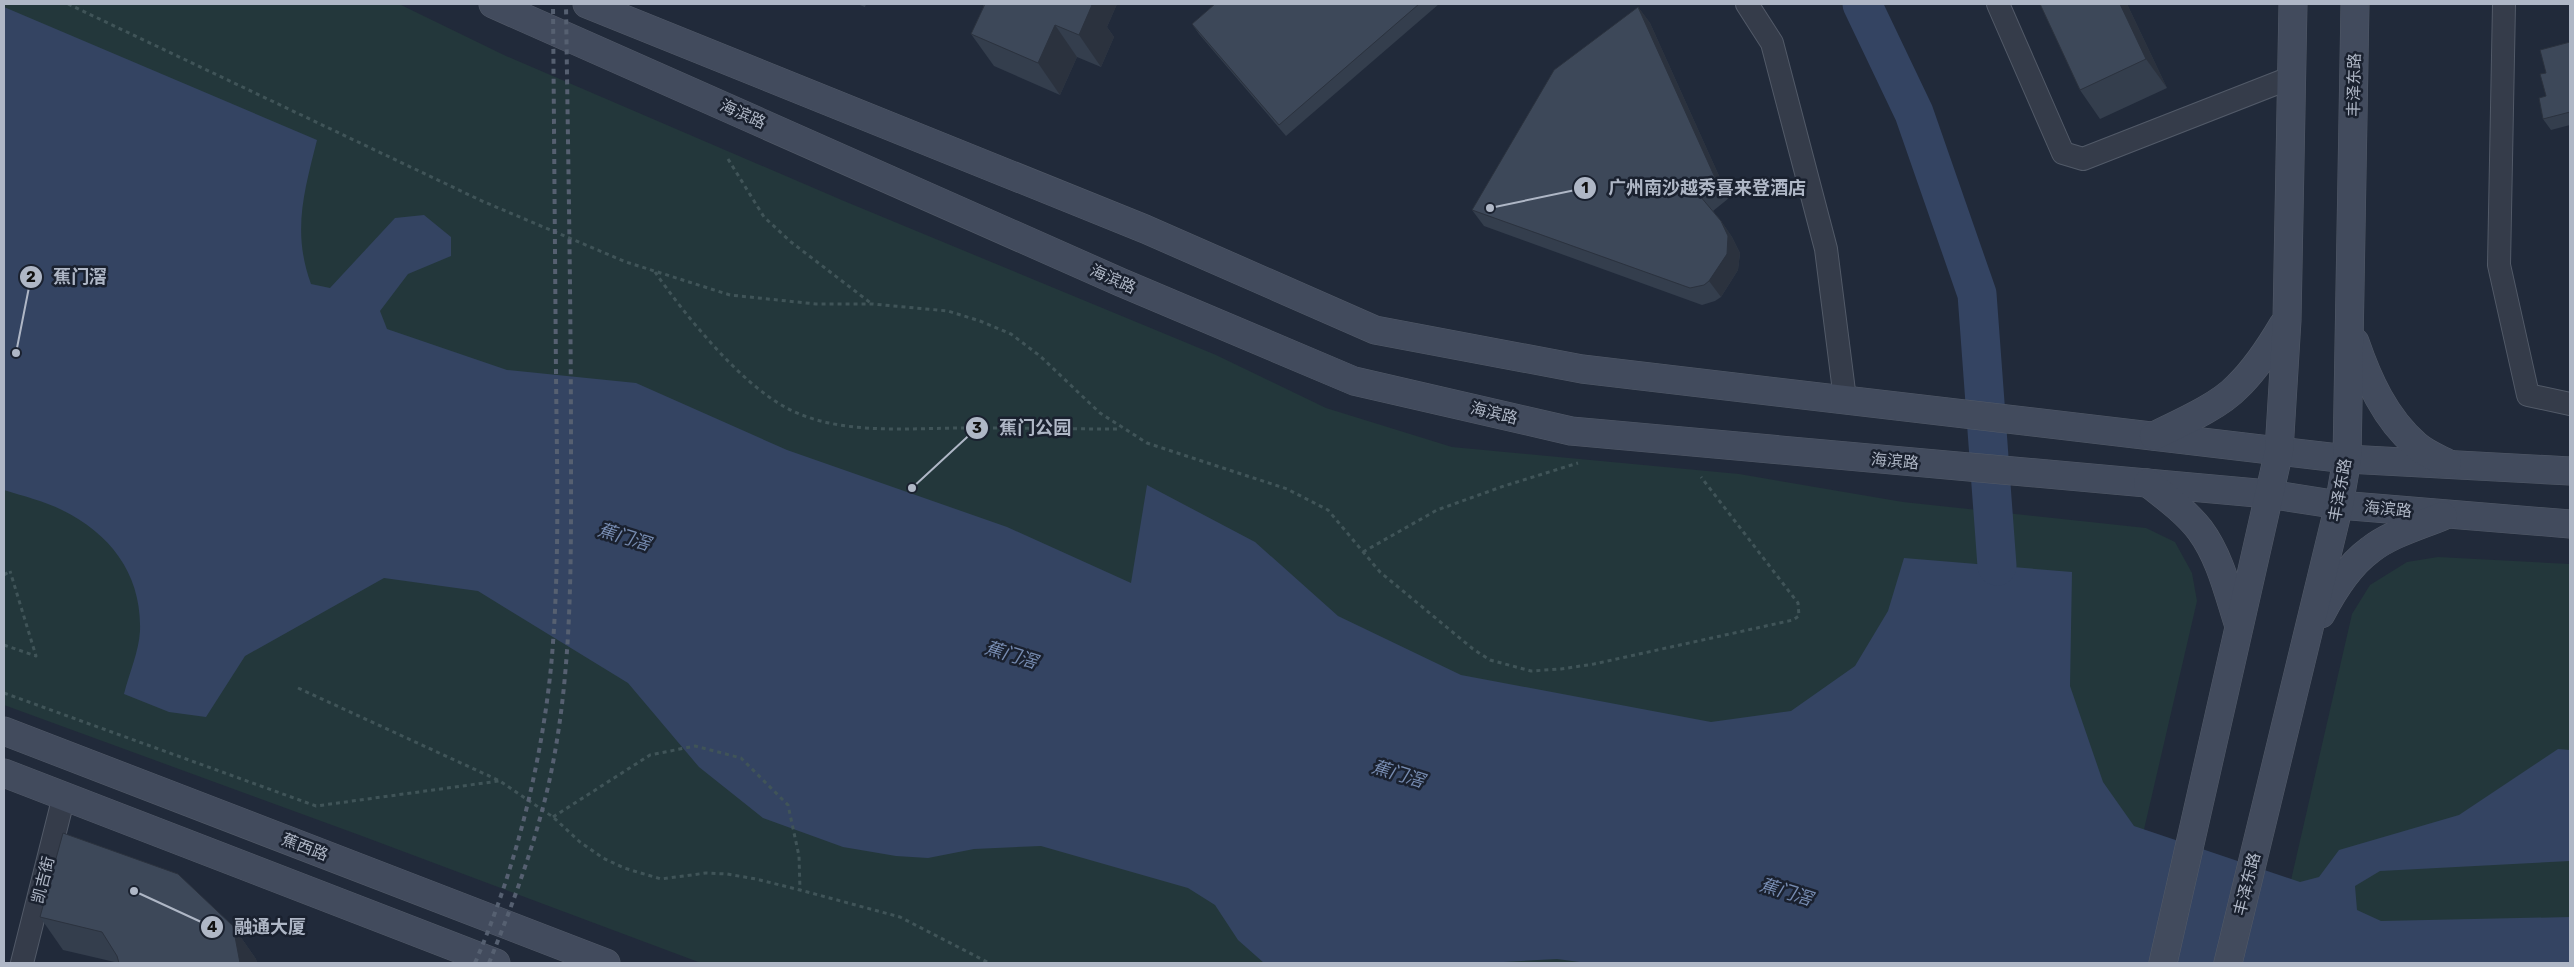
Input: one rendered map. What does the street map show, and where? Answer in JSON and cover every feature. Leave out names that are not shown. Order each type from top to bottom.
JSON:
[{"type":"street","name":"海滨路","points":[[493,4],[1111,278],[1354,381],[1571,431],[2268,494],[2339,505],[2570,524]]},
{"type":"street","points":[[587,4],[1145,229],[1375,330],[1582,368],[1905,407],[2347,459],[2570,471]]},
{"type":"street","points":[[1746,4],[1772,43],[1826,249],[1845,399]]},
{"type":"street","points":[[1998,4],[2064,153],[2082,159],[2290,78]]},
{"type":"street","points":[[2163,963],[2238,624],[2279,451],[2287,320],[2290,78],[2293,4]]},
{"type":"street","name":"丰泽东路","points":[[2228,963],[2339,505],[2347,459],[2355,4]]},
{"type":"street","points":[[2504,4],[2499,265],[2528,395],[2570,404]]},
{"type":"street","points":[[2154,436],[2199,413],[2236,388],[2264,356],[2287,320]]},
{"type":"street","points":[[2349,323],[2369,382],[2390,416],[2417,446],[2448,464]]},
{"type":"street","points":[[2148,483],[2177,506],[2201,531],[2220,567],[2238,624]]},
{"type":"street","points":[[2306,642],[2335,588],[2369,550],[2446,514]]},
{"type":"street","name":"蕉西路","points":[[4,731],[606,963]]},
{"type":"street","points":[[4,773],[496,963]]},
{"type":"street","name":"凯吉街","points":[[22,963],[64,796]]},
{"type":"path","points":[[68,4],[482,201],[626,262],[730,295],[816,304],[873,304],[948,311],[980,321],[1011,334],[1040,356],[1100,413],[1122,429],[1147,443],[1287,489],[1328,510],[1380,572],[1472,649],[1490,660],[1531,671],[1594,664],[1793,620],[1799,616],[1798,603],[1701,477]]},
{"type":"path","points":[[728,159],[764,217],[791,242],[873,304]]},
{"type":"path","points":[[654,271],[693,321],[764,394],[787,408],[810,417],[833,424],[878,428],[1122,429]]},
{"type":"path","points":[[1363,552],[1437,510],[1504,486],[1578,463]]},
{"type":"path","points":[[4,569],[10,571]]},
{"type":"path","points":[[4,575],[10,571]]},
{"type":"path","points":[[4,645],[36,656],[10,571]]},
{"type":"path","points":[[298,688],[500,781],[553,817],[580,842],[603,858],[661,879],[706,873],[727,874],[756,879],[900,917],[989,963]]},
{"type":"path","points":[[4,693],[316,806],[500,781]]},
{"type":"path","points":[[553,817],[650,755],[695,746],[742,758],[788,805],[799,856],[800,890]]},
{"type":"green space","points":[[4,4],[399,4],[506,56],[844,201],[1216,355],[1326,408],[1452,447],[1739,474],[1903,502],[2146,528],[2175,542],[2192,573],[2197,601],[2113,963],[701,963],[4,705]]},
{"type":"green space","points":[[2438,557],[2570,564],[2570,963],[2272,963],[2352,614],[2370,585],[2407,562]]},
{"type":"water","points":[[4,7],[317,140],[304,195],[301,229],[305,265],[311,284],[330,288],[395,218],[424,215],[451,237],[451,256],[408,274],[380,311],[387,329],[507,370],[636,383],[787,450],[1007,527],[1131,583],[1147,485],[1255,542],[1338,616],[1461,675],[1711,722],[1791,711],[1855,666],[1888,611],[1904,558],[2072,572],[2070,686],[2103,782],[2134,826],[2300,882],[2319,877],[2339,850],[2459,815],[2558,749],[2570,750],[2570,861],[2380,871],[2355,886],[2357,910],[2381,921],[2570,917],[2570,963],[1587,963],[1557,959],[1486,963],[1264,963],[1238,940],[1215,905],[1188,888],[1041,846],[974,849],[928,858],[896,856],[843,847],[763,818],[699,767],[628,683],[478,591],[384,578],[245,656],[206,717],[169,712],[124,694],[136,654],[140,631],[136,592],[120,558],[109,544],[80,520],[48,504],[4,490]]},
{"type":"building","points":[[985,4],[1092,5],[1079,35],[1055,25],[1038,63],[971,34]]},
{"type":"building","points":[[1215,4],[1419,4],[1279,125],[1192,24]]},
{"type":"building","points":[[2040,4],[2120,4],[2146,59],[2080,90]]},
{"type":"building","points":[[1638,7],[1717,182],[1700,196],[1721,221],[1728,236],[1727,254],[1709,281],[1704,285],[1690,288],[1472,210],[1554,70]]},
{"type":"building","points":[[2570,42],[2570,112],[2543,119],[2539,98],[2546,96],[2540,74],[2546,73],[2540,50]]},
{"type":"building","points":[[63,833],[178,874],[233,926],[240,963],[119,963],[117,956],[102,932],[40,917]]},
{"type":"waterway","points":[[1862,4],[1914,113],[1977,294],[1997,566]]},
{"type":"railway","points":[[475,963],[502,892],[524,818],[541,742],[547,705],[554,631],[557,521],[553,4]]},
{"type":"railway","points":[[489,963],[522,876],[548,787],[556,745],[566,661],[569,618],[571,490],[566,4]]},
{"type":"place","name":"广州南沙越秀喜来登酒店","points":[[1490,208]]},
{"type":"place","name":"蕉门滘","points":[[16,353]]},
{"type":"place","name":"蕉门公园","points":[[912,488]]},
{"type":"place","name":"融通大厦","points":[[134,891]]}]
